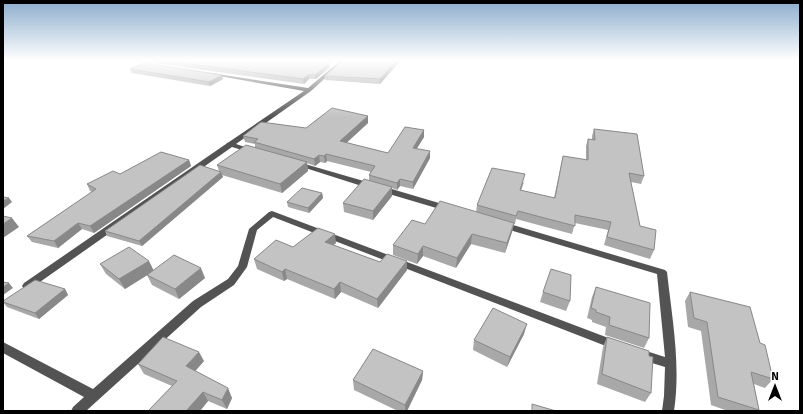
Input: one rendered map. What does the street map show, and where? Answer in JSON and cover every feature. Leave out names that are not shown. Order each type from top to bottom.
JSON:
[{"type":"street","points":[[241,79],[308,90]]},
{"type":"street","points":[[22,289],[308,90],[320,79]]},
{"type":"street","points":[[229,144],[260,153]]},
{"type":"street","points":[[290,162],[457,211]]},
{"type":"street","points":[[78,411],[197,304],[231,282],[242,267],[253,229],[272,214],[628,350],[671,364]]},
{"type":"street","points":[[495,222],[662,272],[671,364],[670,402],[668,411]]},
{"type":"street","points":[[3,347],[95,396]]},
{"type":"building","points":[[193,79],[214,79],[209,82]]},
{"type":"building","points":[[332,108],[368,116],[340,141],[388,153],[405,127],[424,130],[413,148],[430,151],[413,182],[400,179],[397,183],[369,175],[375,166],[326,154],[324,156],[319,155],[314,159],[254,142],[258,139],[243,136],[261,122],[306,128]]},
{"type":"building","points":[[594,129],[637,134],[644,176],[629,173],[640,226],[656,230],[654,250],[607,237],[611,222],[575,215],[575,226],[518,211],[516,216],[477,205],[492,168],[525,174],[520,190],[555,198],[563,156],[588,160],[588,139],[595,140]]},
{"type":"building","points":[[246,145],[307,162],[280,184],[217,165]]},
{"type":"building","points":[[161,152],[189,160],[90,226],[78,223],[54,241],[27,236],[96,189],[87,184],[113,171],[120,174]]},
{"type":"building","points":[[200,165],[221,172],[139,241],[105,231]]},
{"type":"building","points":[[364,179],[392,187],[373,211],[343,203]]},
{"type":"building","points":[[302,188],[322,193],[308,208],[287,202]]},
{"type":"building","points":[[3,197],[9,198],[3,201]]},
{"type":"building","points":[[440,201],[514,223],[507,243],[472,234],[457,258],[423,246],[418,254],[393,245],[412,220],[425,224]]},
{"type":"building","points":[[3,216],[12,218],[3,224]]},
{"type":"building","points":[[318,228],[335,234],[325,242],[380,262],[387,254],[407,261],[377,299],[340,282],[334,289],[285,269],[282,272],[254,259],[276,240],[293,247]]},
{"type":"building","points":[[129,247],[149,261],[119,279],[100,264]]},
{"type":"building","points":[[174,255],[201,268],[175,289],[147,275]]},
{"type":"building","points":[[551,269],[571,275],[570,301],[543,292]]},
{"type":"building","points":[[35,280],[65,289],[35,313],[3,302],[3,301]]},
{"type":"building","points":[[3,282],[9,283],[3,287]]},
{"type":"building","points":[[596,287],[650,303],[649,338],[609,325],[610,317],[596,312],[596,310],[591,308]]},
{"type":"building","points":[[690,292],[750,307],[760,343],[765,345],[773,379],[751,372],[759,410],[718,397],[707,322],[694,318]]},
{"type":"building","points":[[493,308],[527,324],[510,357],[474,340]]},
{"type":"building","points":[[163,337],[199,352],[186,366],[228,388],[222,400],[203,392],[186,411],[148,411],[177,381],[138,364]]},
{"type":"building","points":[[607,337],[649,351],[649,356],[653,357],[651,393],[602,374]]},
{"type":"building","points":[[373,349],[423,371],[405,405],[353,380]]},
{"type":"building","points":[[532,404],[556,411],[532,411]]}]
